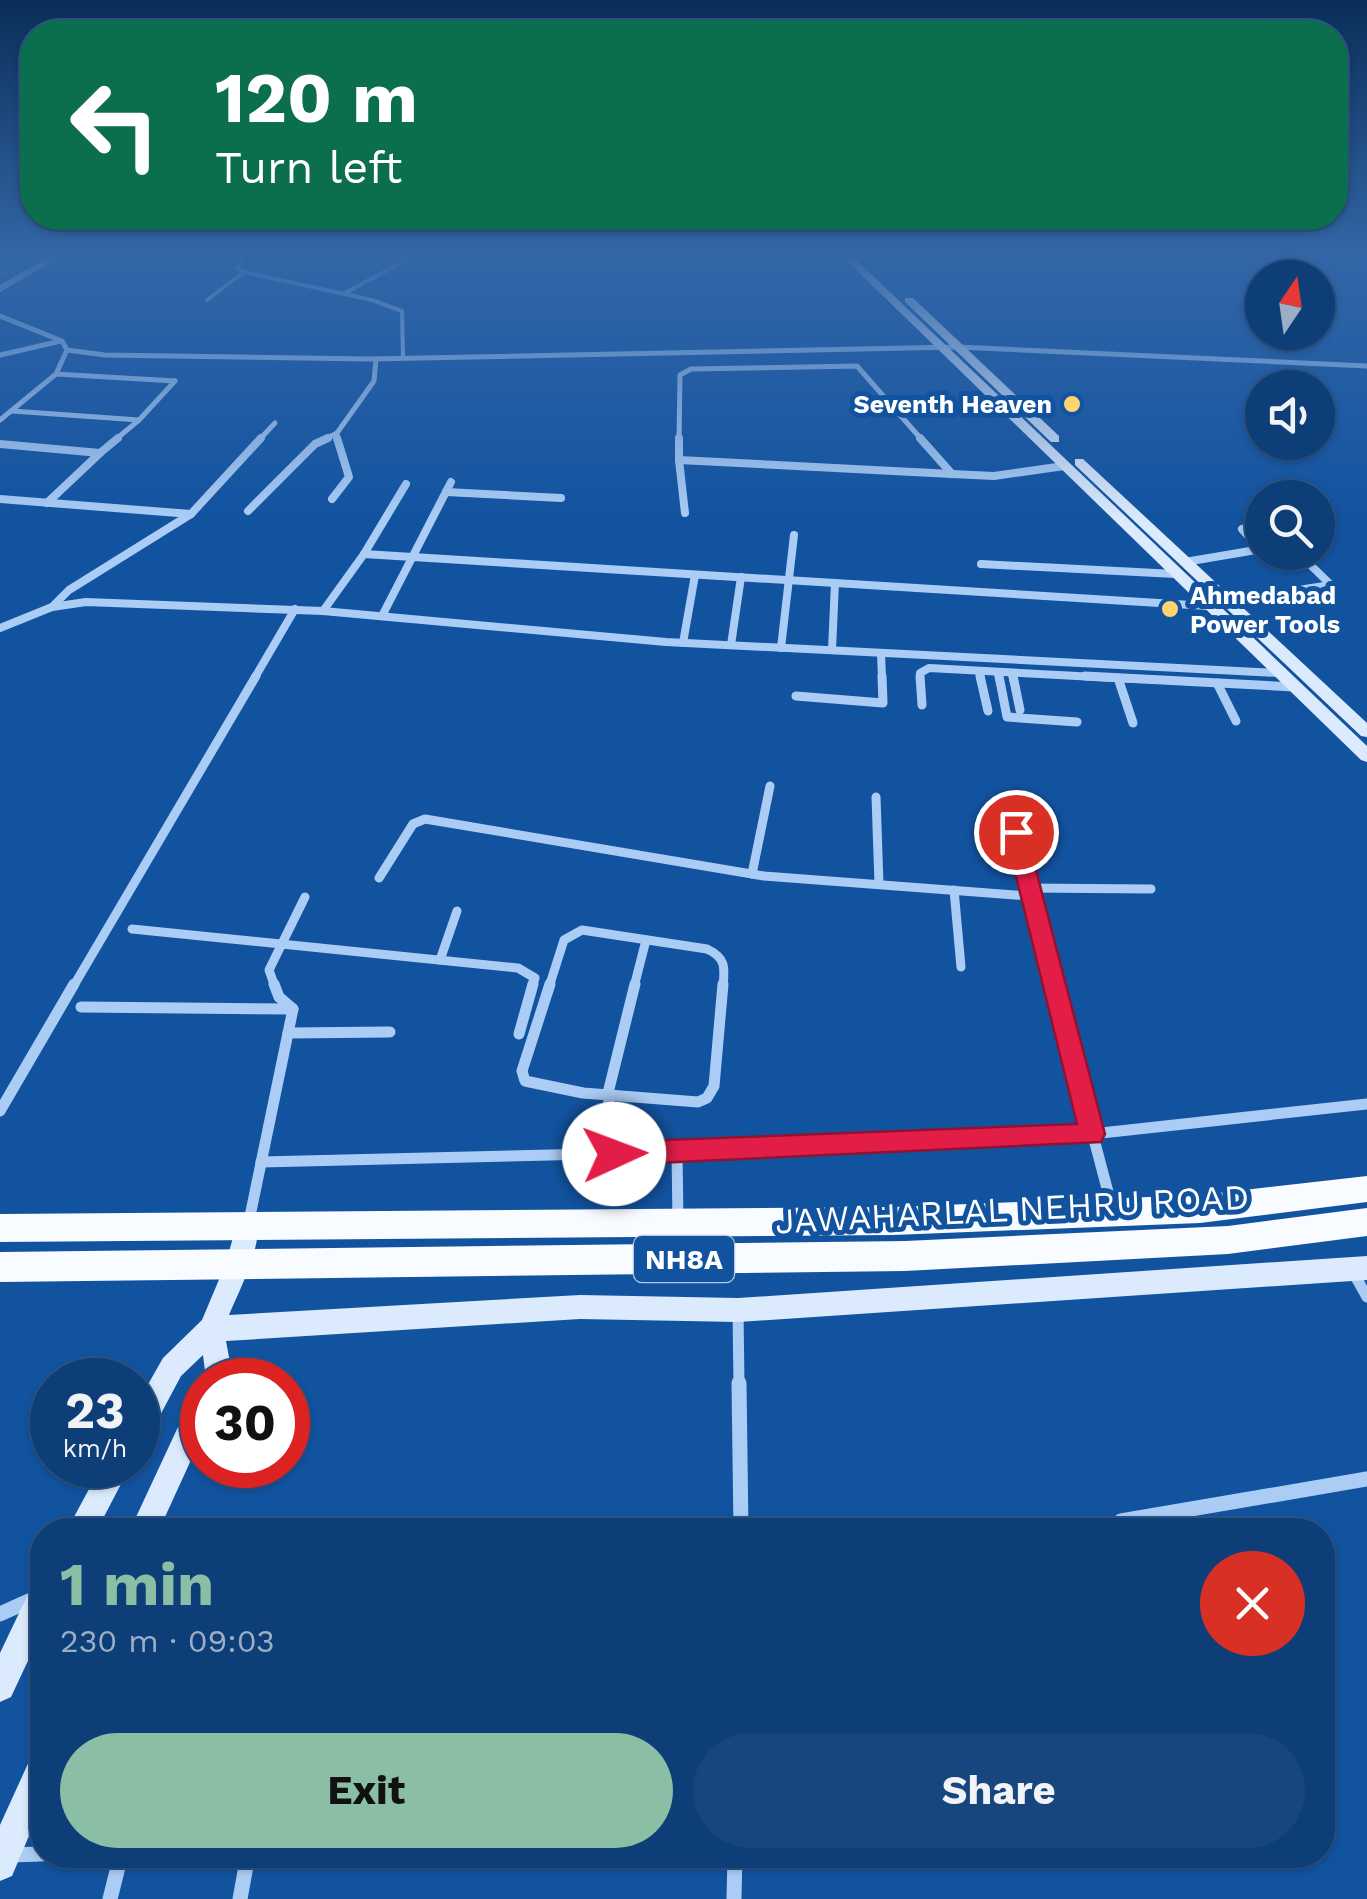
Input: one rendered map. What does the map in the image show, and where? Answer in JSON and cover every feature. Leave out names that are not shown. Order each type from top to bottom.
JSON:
[{"type":"main road","name":"JAWAHARLAL NEHRU ROAD","points":[[0,1228],[893,1221],[1200,1208],[1367,1188]]},
{"type":"main road","name":"JAWAHARLAL NEHRU ROAD","points":[[0,1267],[906,1256],[1228,1240],[1367,1222]]},
{"type":"street","points":[[0,355],[55,343]]},
{"type":"street","points":[[63,343],[68,350],[105,355],[376,359],[958,347],[1367,366]]},
{"type":"street","points":[[933,343],[1064,466],[1180,568],[1227,602],[1367,732]]},
{"type":"street","points":[[953,343],[1180,568],[1208,606],[1367,756]]},
{"type":"street","points":[[0,419],[56,374],[68,350]]},
{"type":"street","points":[[765,350],[773,368]]},
{"type":"street","points":[[248,510],[316,444],[337,433],[374,381],[376,359]]},
{"type":"street","points":[[685,514],[680,460],[682,372],[847,365],[862,370],[952,474]]},
{"type":"street","points":[[46,503],[139,420],[175,381],[56,374]]},
{"type":"street","points":[[12,411],[139,420]]},
{"type":"street","points":[[52,607],[70,590],[190,514],[275,424]]},
{"type":"street","points":[[332,500],[349,477],[336,443],[337,433]]},
{"type":"street","points":[[0,444],[100,453]]},
{"type":"street","points":[[680,460],[994,476],[1064,466]]},
{"type":"street","points":[[382,616],[451,482]]},
{"type":"street","points":[[323,610],[364,554],[406,484]]},
{"type":"street","points":[[446,492],[561,498]]},
{"type":"street","points":[[0,499],[190,514]]},
{"type":"street","points":[[782,648],[794,535]]},
{"type":"street","points":[[981,564],[1180,568],[1245,553]]},
{"type":"street","points":[[364,554],[1208,606]]},
{"type":"street","points":[[1227,602],[1330,585],[1315,570]]},
{"type":"street","points":[[682,643],[695,574]]},
{"type":"street","points":[[731,645],[741,577]]},
{"type":"street","points":[[832,650],[835,583]]},
{"type":"street","points":[[0,628],[52,607],[86,602],[323,610],[682,643],[1280,673]]},
{"type":"street","points":[[0,1111],[295,610]]},
{"type":"street","points":[[796,696],[883,704],[882,652]]},
{"type":"street","points":[[922,706],[922,670],[1294,687]]},
{"type":"street","points":[[979,671],[988,711]]},
{"type":"street","points":[[998,672],[1007,716],[1077,722]]},
{"type":"street","points":[[1012,673],[1020,710]]},
{"type":"street","points":[[1118,678],[1133,723]]},
{"type":"street","points":[[1217,683],[1236,720]]},
{"type":"street","points":[[752,874],[770,786]]},
{"type":"street","points":[[876,797],[879,884]]},
{"type":"street","points":[[1010,803],[1028,892],[1113,1212]]},
{"type":"street","points":[[379,878],[413,824],[425,819],[752,874],[954,890],[1151,889]]},
{"type":"street","points":[[954,890],[961,967]]},
{"type":"street","points":[[293,1010],[279,997],[269,970],[305,898]]},
{"type":"street","points":[[440,960],[458,910]]},
{"type":"street","points":[[132,929],[529,972],[534,978],[519,1034]]},
{"type":"street","points":[[582,930],[719,955],[725,964],[714,1086],[707,1098],[698,1102],[608,1094],[532,1084],[522,1071],[568,935],[582,930]]},
{"type":"street","points":[[614,1154],[608,1094],[646,940]]},
{"type":"street","points":[[81,1006],[293,1010]]},
{"type":"street","points":[[160,1389],[172,1367],[211,1329],[238,1264],[293,1010]]},
{"type":"street","points":[[288,1034],[390,1032]]},
{"type":"street","points":[[261,1162],[677,1152],[1092,1134],[1367,1104]]},
{"type":"street","points":[[677,1152],[678,1222]]},
{"type":"street","points":[[211,1329],[580,1308],[738,1310],[1360,1269],[1367,1297]]},
{"type":"street","points":[[738,1310],[741,1518]]},
{"type":"street","points":[[211,1329],[216,1358]]},
{"type":"street","points":[[150,1518],[180,1454]]},
{"type":"street","points":[[1139,1518],[1367,1479]]},
{"type":"street","points":[[88,1518],[104,1488]]},
{"type":"street","points":[[0,1614],[30,1603]]},
{"type":"street","points":[[0,1686],[30,1623]]},
{"type":"street","points":[[2,1860],[30,1796]]},
{"type":"street","points":[[2,1860],[30,1856]]},
{"type":"street","points":[[110,1899],[118,1868]]},
{"type":"street","points":[[240,1899],[246,1868]]},
{"type":"street","points":[[734,1868],[734,1899]]},
{"type":"lane","points":[[403,343],[403,358]]},
{"type":"place","name":"Seventh Heaven","points":[[1072,404]]},
{"type":"place","name":"Ahmedabad Power Tools","points":[[1170,609]]},
{"type":"route","points":[[614,1154],[1092,1134],[1029,896],[1016,832]]}]
